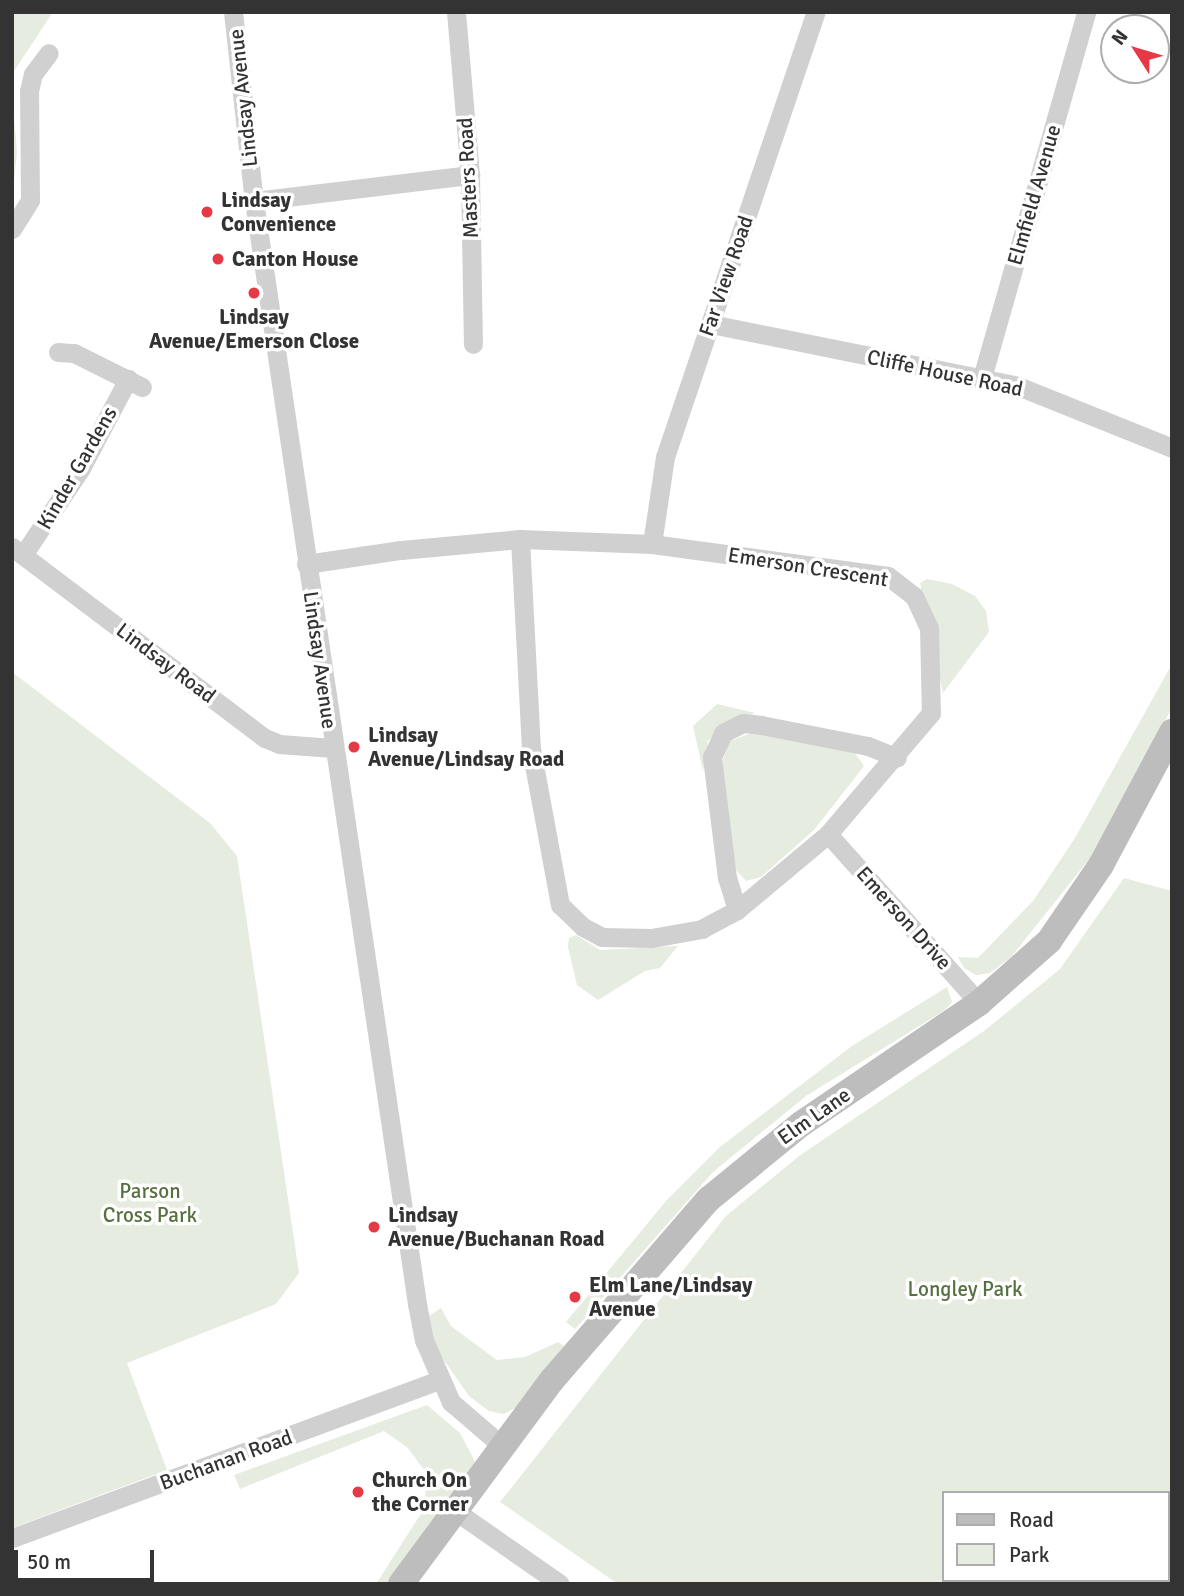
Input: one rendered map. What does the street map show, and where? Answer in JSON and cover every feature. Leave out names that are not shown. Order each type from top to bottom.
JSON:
[{"type":"street","name":"Lindsay Avenue","points":[[233,12],[254,201],[332,748],[417,1304],[439,1380],[451,1402],[500,1445]]},
{"type":"street","name":"Masters Road","points":[[456,12],[470,175],[473,344]]},
{"type":"street","name":"Far View Road","points":[[652,544],[665,457],[816,12]]},
{"type":"street","name":"Elmfield Avenue","points":[[982,379],[1086,12]]},
{"type":"street","points":[[12,229],[30,200],[30,91],[33,74],[49,53]]},
{"type":"street","points":[[254,201],[470,175]]},
{"type":"street","name":"Cliffe House Road","points":[[710,324],[1018,386],[1172,448]]},
{"type":"street","name":"Kinder Gardens","points":[[18,551],[82,468],[135,383],[74,353],[58,352]]},
{"type":"street","name":"Emerson Crescent","points":[[306,564],[401,550],[520,539],[652,544],[868,572],[902,583],[914,596],[929,628],[933,687],[931,713],[897,758],[828,834],[737,910],[702,929],[624,940],[601,937],[583,927],[560,905],[531,749],[520,539]]},
{"type":"street","name":"Lindsay Road","points":[[18,551],[265,738],[279,744],[332,748]]},
{"type":"street","points":[[737,910],[727,878],[712,757],[723,733],[743,723],[761,725],[869,746],[897,758]]},
{"type":"street","name":"Elm Lane","points":[[401,1584],[500,1445],[608,1311],[709,1199],[801,1124],[979,1003],[1019,972],[1074,909],[1172,732]]},
{"type":"street","name":"Emerson Drive","points":[[828,834],[979,1003]]},
{"type":"street","name":"Buchanan Road","points":[[12,1538],[439,1380]]},
{"type":"street","points":[[454,1510],[560,1584]]},
{"type":"green space","points":[[12,12],[53,12],[12,74]]},
{"type":"green space","points":[[12,92],[17,152],[12,200]]},
{"type":"green space","points":[[927,579],[952,584],[975,596],[986,611],[989,632],[943,693],[920,583]]},
{"type":"green space","points":[[1172,664],[1172,708],[1090,858],[1011,957],[990,973],[976,975],[964,968],[958,957],[978,958],[1033,901],[1075,838]]},
{"type":"green space","name":"Parson Cross Park","points":[[12,672],[210,823],[237,856],[299,1273],[276,1304],[127,1363],[167,1470],[12,1528]]},
{"type":"green space","points":[[717,704],[755,713],[720,727],[708,741],[703,771],[693,726]]},
{"type":"green space","points":[[754,732],[853,750],[864,766],[814,830],[761,877],[746,881],[734,868],[722,762],[730,741]]},
{"type":"green space","name":"Longley Park","points":[[1124,878],[1172,891],[1172,1584],[618,1584],[500,1502],[726,1216],[799,1156],[984,1031],[1060,969]]},
{"type":"green space","points":[[576,935],[600,950],[678,946],[660,968],[645,971],[598,1000],[577,985],[568,947],[569,938]]},
{"type":"green space","points":[[947,987],[952,1002],[945,1010],[806,1096],[713,1172],[575,1329],[566,1322],[666,1201],[720,1147],[852,1046]]},
{"type":"green space","points":[[441,1308],[451,1326],[497,1360],[525,1357],[558,1342],[564,1346],[519,1406],[504,1414],[489,1411],[469,1396],[427,1336],[423,1320]]},
{"type":"green space","points":[[427,1405],[460,1433],[481,1473],[400,1584],[376,1584],[424,1509],[427,1474],[408,1448],[384,1431],[240,1489],[234,1475]]},
{"type":"place","name":"Lindsay Convenience","points":[[207,212]]},
{"type":"place","name":"Canton House","points":[[218,259]]},
{"type":"place","name":"Lindsay Avenue/Emerson Close","points":[[254,293]]},
{"type":"place","name":"Lindsay Avenue/Lindsay Road","points":[[354,747]]},
{"type":"place","name":"Lindsay Avenue/Buchanan Road","points":[[374,1227]]},
{"type":"place","name":"Elm Lane/Lindsay Avenue","points":[[575,1297]]},
{"type":"place","name":"Church On the Corner","points":[[358,1492]]}]
